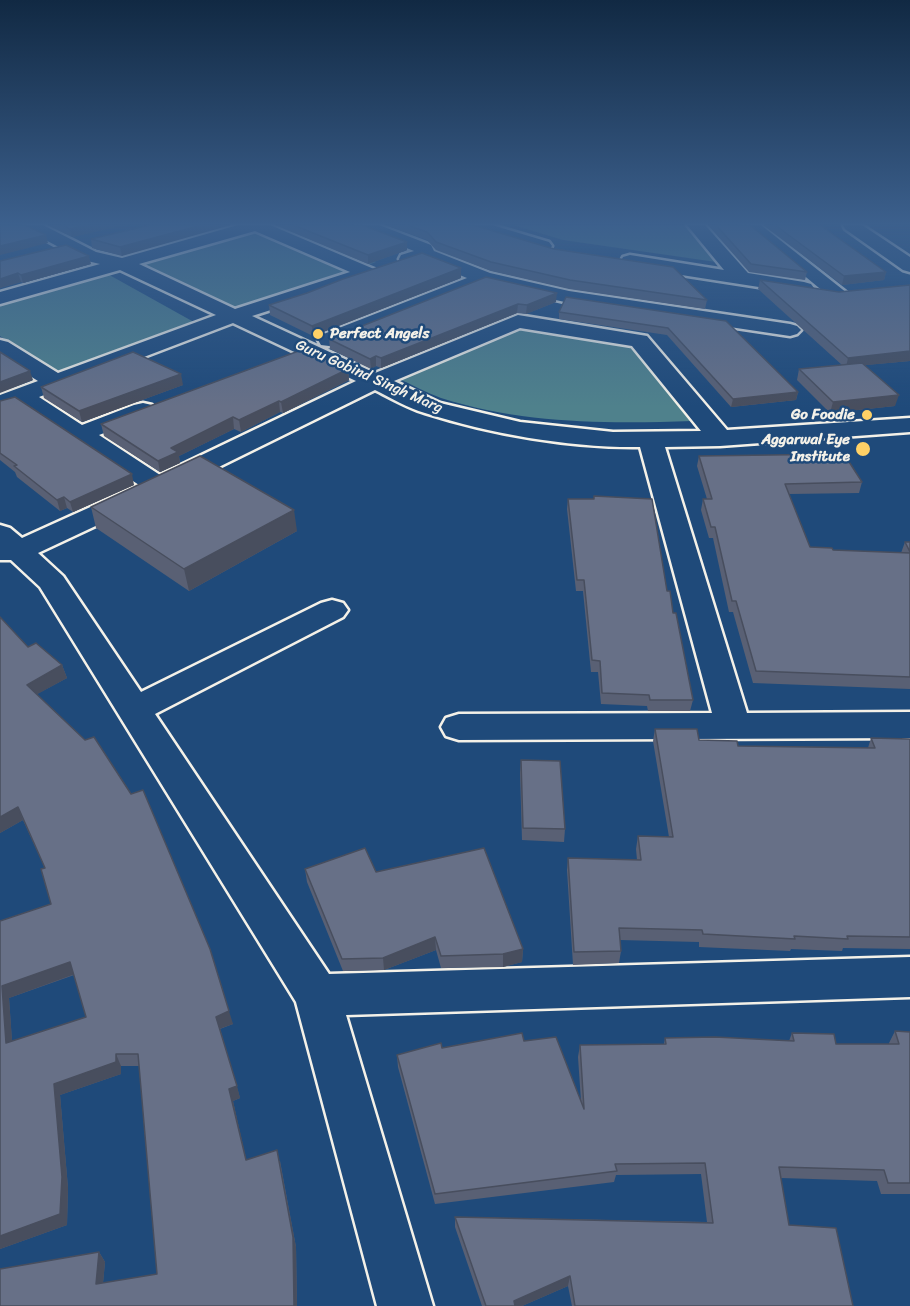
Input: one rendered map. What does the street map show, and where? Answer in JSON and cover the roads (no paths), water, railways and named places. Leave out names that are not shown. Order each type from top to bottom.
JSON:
[{"type":"street","points":[[0,298],[42,286]]},
{"type":"street","name":"Guru Gobind Singh Marg","points":[[170,286],[432,408],[520,429],[613,440],[720,438],[910,425]]},
{"type":"street","points":[[10,399],[233,316],[326,286]]},
{"type":"street","points":[[273,361],[464,286]]},
{"type":"street","points":[[520,286],[569,297],[790,330]]},
{"type":"street","points":[[789,286],[837,293],[858,291]]},
{"type":"street","points":[[828,286],[837,293]]},
{"type":"street","points":[[6,545],[159,486],[374,382],[513,323],[525,321],[628,339],[644,345],[720,438]]},
{"type":"street","points":[[0,347],[56,382]]},
{"type":"street","points":[[10,399],[80,434],[159,486]]},
{"type":"street","points":[[80,434],[166,402]]},
{"type":"street","points":[[650,439],[733,725]]},
{"type":"street","points":[[6,545],[52,582],[317,995],[405,1306]]},
{"type":"street","points":[[134,710],[332,610]]},
{"type":"street","points":[[459,727],[910,724]]},
{"type":"street","points":[[317,995],[910,977]]},
{"type":"place","name":"Perfect Angels","points":[[318,334]]},
{"type":"place","name":"Go Foodie","points":[[867,415]]},
{"type":"place","name":"Aggarwal Eye Institute","points":[[863,449]]}]
